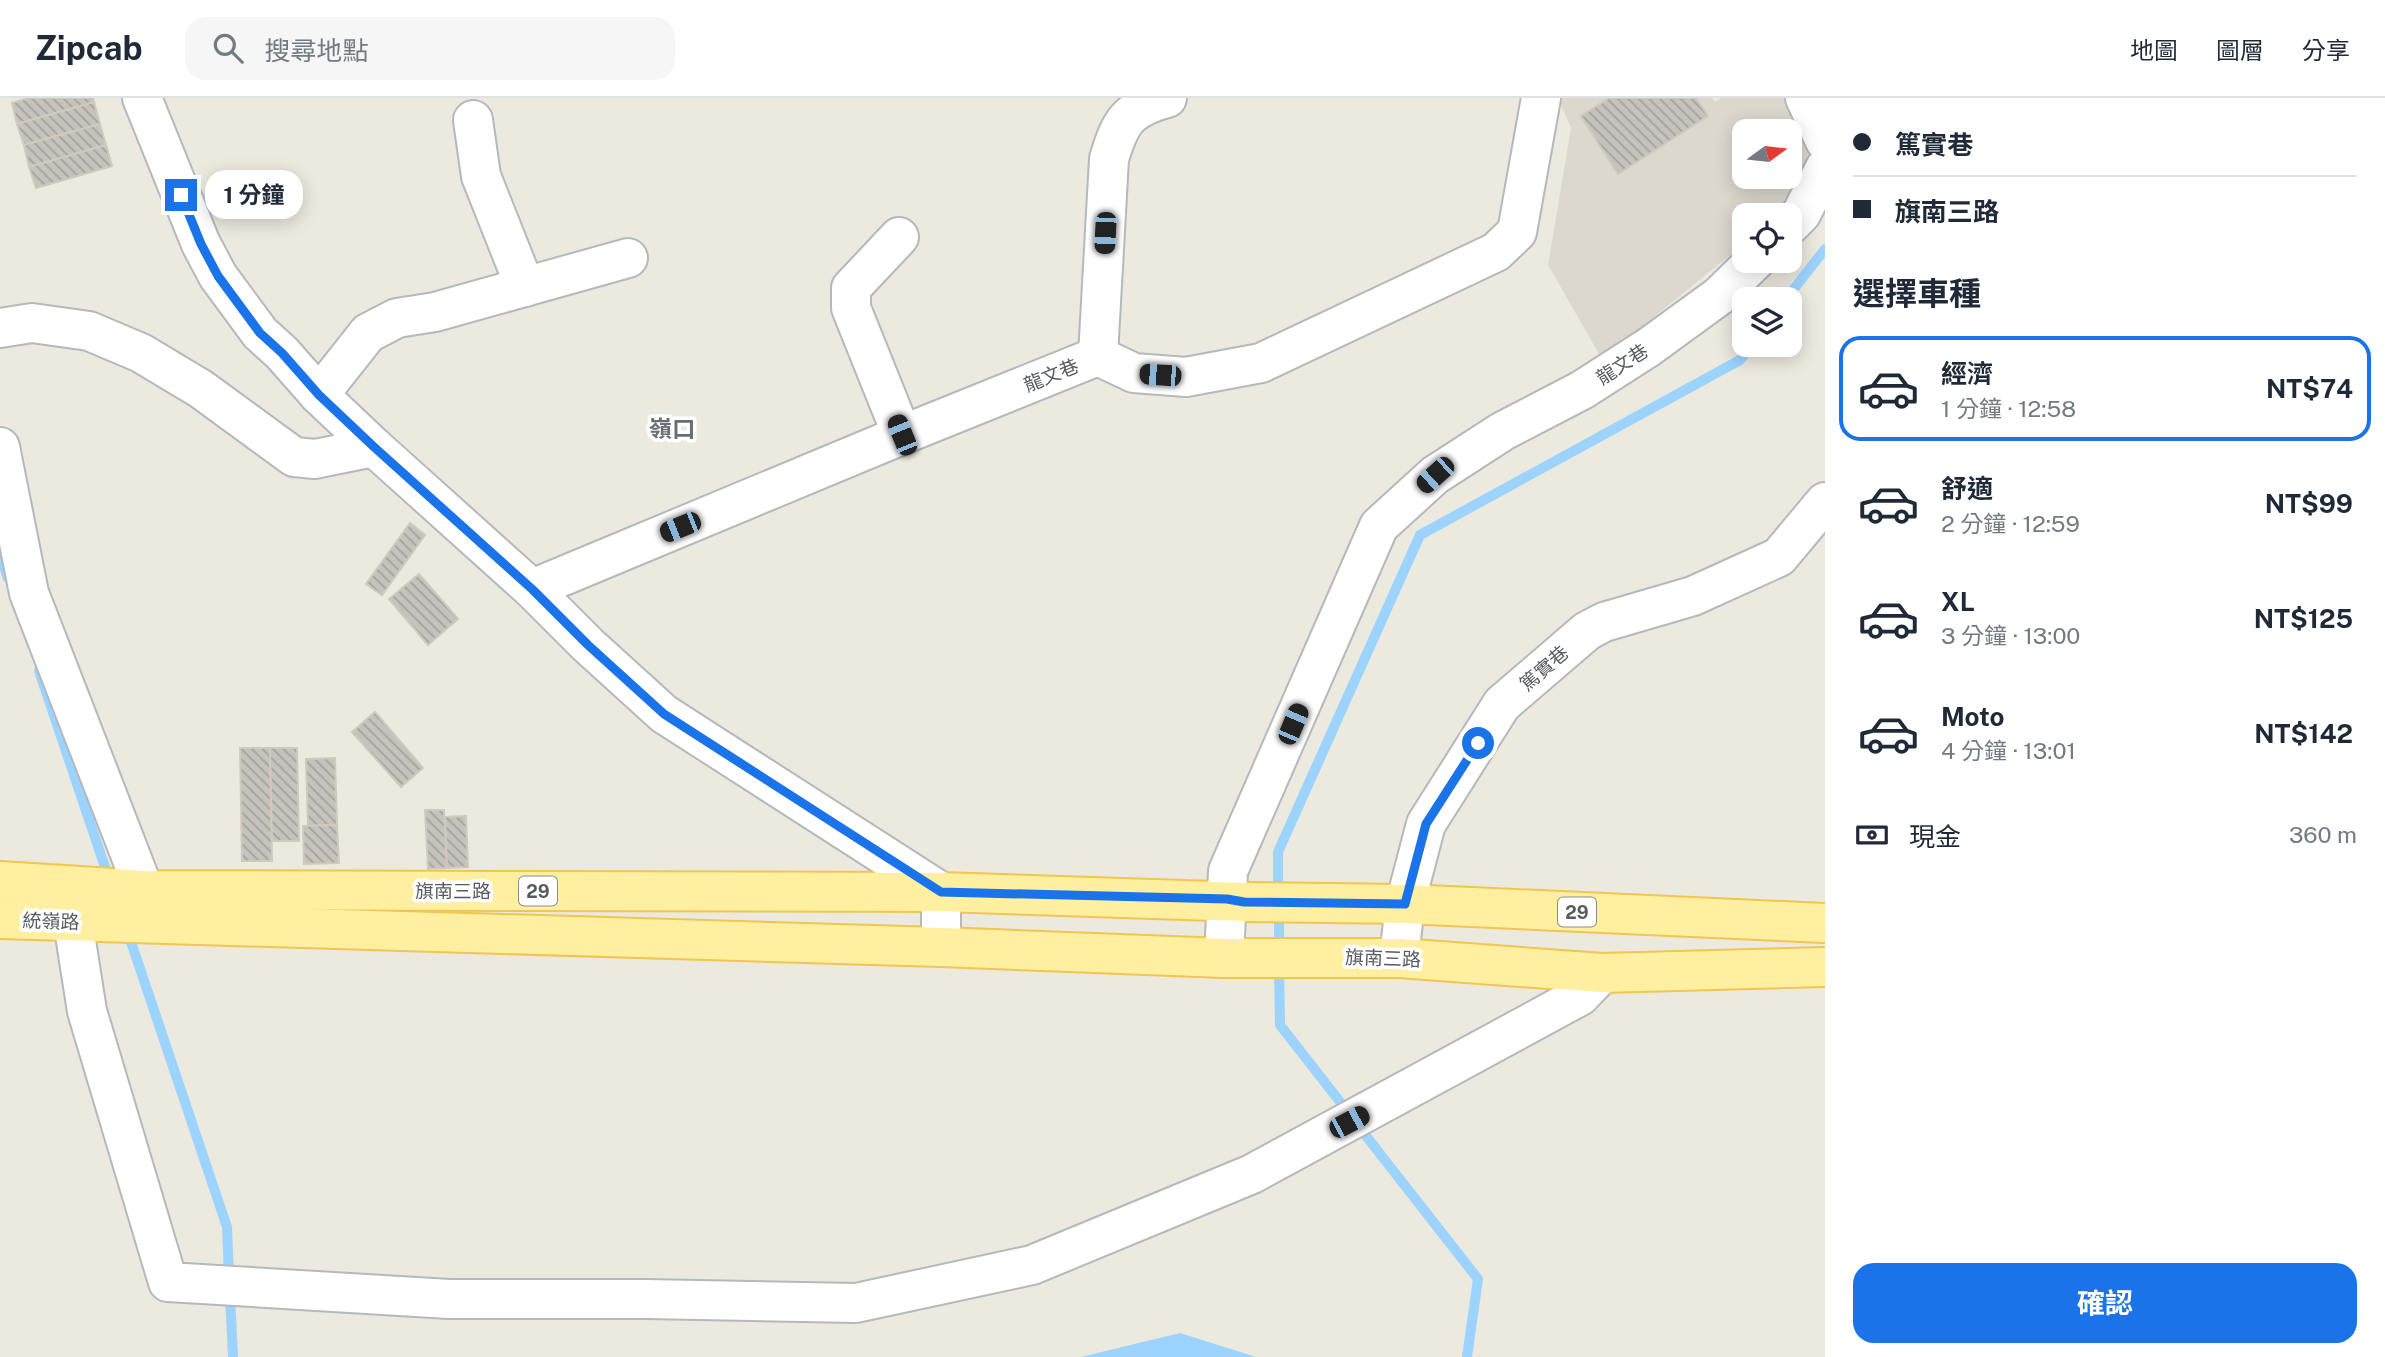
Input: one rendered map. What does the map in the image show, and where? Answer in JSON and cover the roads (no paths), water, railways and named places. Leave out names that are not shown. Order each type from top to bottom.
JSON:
[{"type":"main road","name":"統嶺路","points":[[0,881],[91,887]]},
{"type":"main road","name":"旗南三路","points":[[91,887],[142,901],[941,947],[1230,958],[1399,958],[1602,974],[1825,967]]},
{"type":"main road","name":"旗南三路","points":[[88,923],[142,901],[941,892],[1328,901],[1825,923]]},
{"type":"main road","name":"統嶺路","points":[[0,919],[88,923]]},
{"type":"street","points":[[142,98],[201,244],[218,276],[260,333],[282,353],[319,395],[374,447],[532,589],[588,645],[664,714],[941,892],[941,947]]},
{"type":"street","points":[[1098,356],[1109,159],[1116,136],[1127,116],[1152,102],[1167,98]]},
{"type":"street","name":"龍文巷","points":[[532,589],[1098,356],[1134,373],[1186,377],[1261,363],[1496,252],[1517,232],[1541,98]]},
{"type":"street","points":[[1805,98],[1825,141]]},
{"type":"street","points":[[473,120],[481,176],[524,287]]},
{"type":"street","points":[[1802,212],[1825,168]]},
{"type":"street","points":[[900,237],[851,288],[851,308],[902,435]]},
{"type":"street","points":[[319,395],[368,333],[397,318],[435,312],[628,258]]},
{"type":"street","name":"龍文巷","points":[[1230,958],[1236,900],[1228,871],[1378,526],[1435,475],[1503,431],[1582,390],[1649,347],[1719,296],[1743,273]]},
{"type":"street","points":[[0,328],[32,323],[89,331],[141,353],[201,389],[294,457],[314,459],[374,447]]},
{"type":"street","points":[[0,447],[29,593],[142,901]]},
{"type":"street","name":"篤實巷","points":[[1399,958],[1405,904],[1426,824],[1502,704],[1587,631],[1604,622],[1693,596],[1779,557],[1825,502]]},
{"type":"street","points":[[88,923],[88,1011],[168,1282],[449,1299],[856,1303],[1032,1265],[1252,1174],[1580,996],[1602,974]]},
{"type":"water","points":[[1180,1333],[1256,1357],[1081,1357]]},
{"type":"waterway","points":[[1795,287],[1825,249]]},
{"type":"waterway","points":[[1278,894],[1278,852],[1420,535],[1742,357]]},
{"type":"waterway","points":[[0,555],[8,578]]},
{"type":"waterway","points":[[39,671],[109,879]]},
{"type":"waterway","points":[[1279,909],[1279,950]]},
{"type":"waterway","points":[[127,930],[227,1227],[229,1277]]},
{"type":"waterway","points":[[1279,965],[1280,1025],[1348,1112]]},
{"type":"waterway","points":[[1359,1127],[1478,1279],[1467,1357]]},
{"type":"waterway","points":[[230,1295],[233,1357]]},
{"type":"district","name":"嶺口","points":[[672,428]]}]
